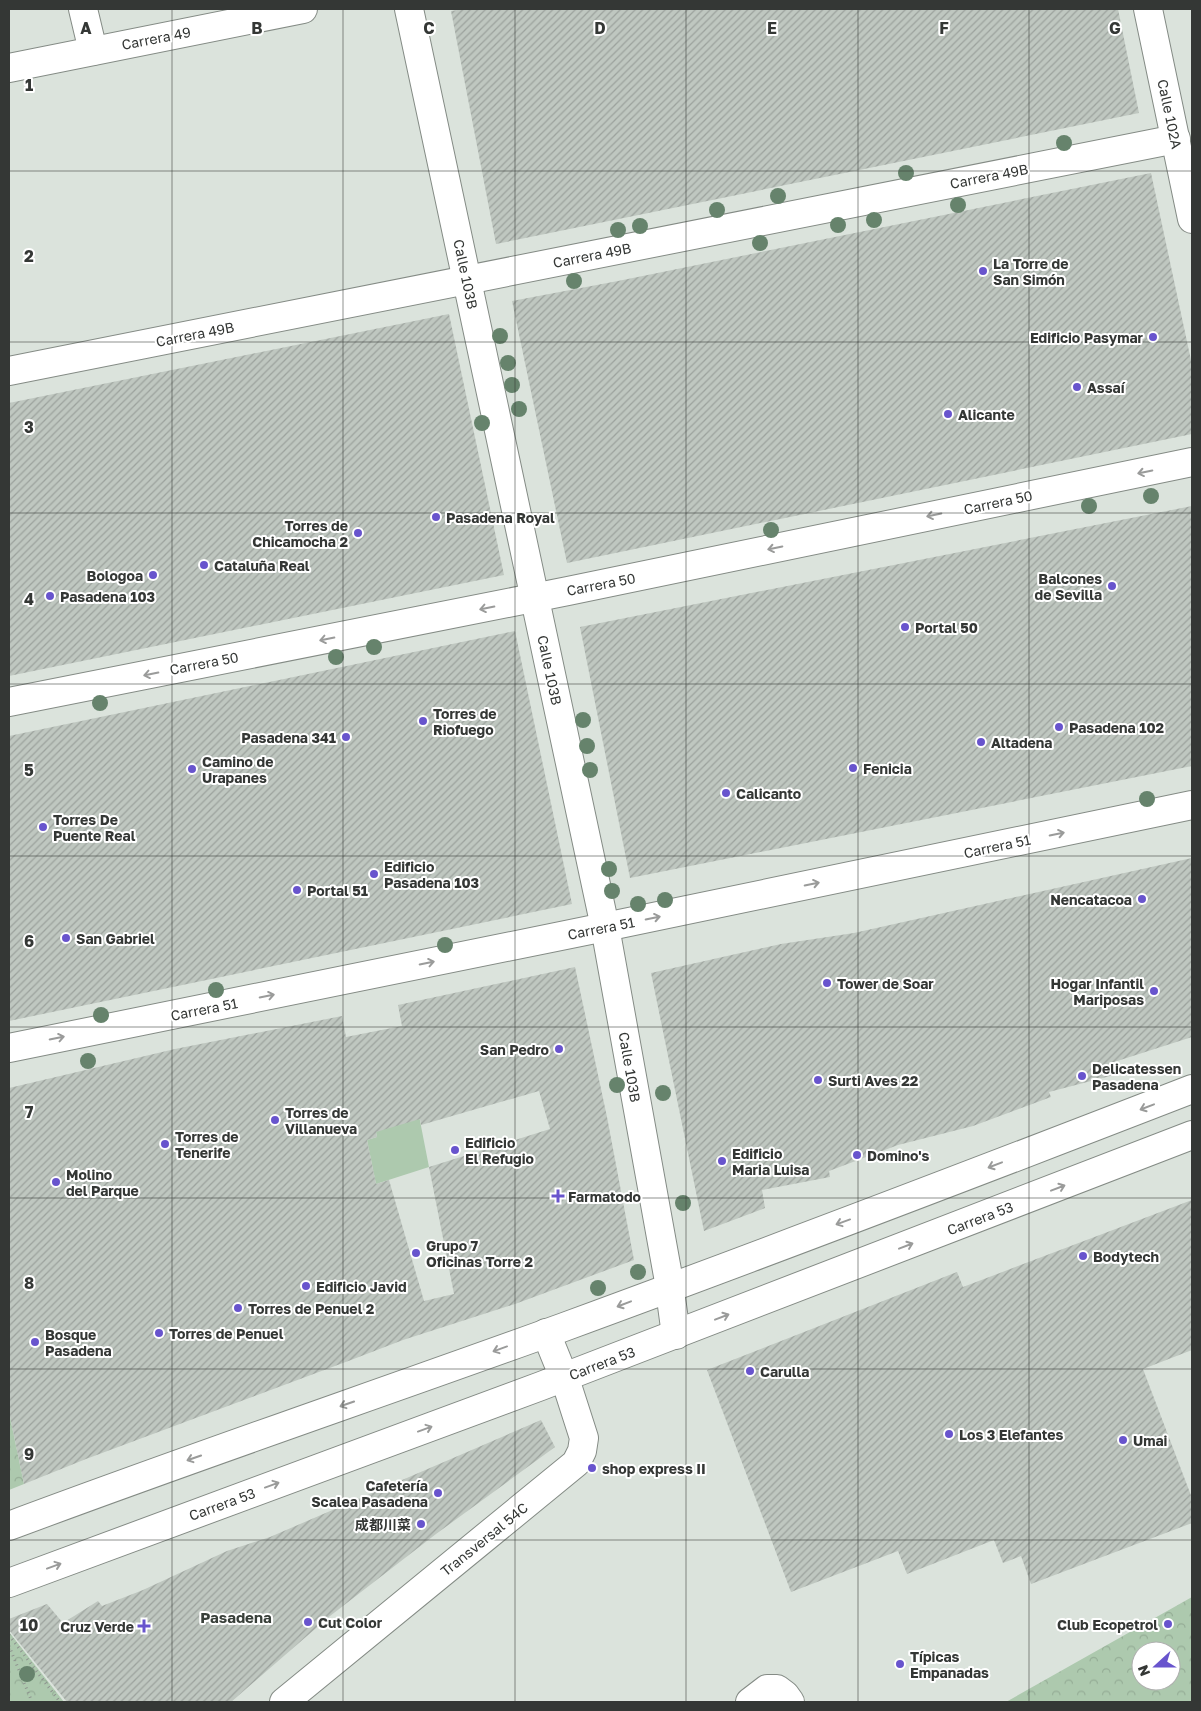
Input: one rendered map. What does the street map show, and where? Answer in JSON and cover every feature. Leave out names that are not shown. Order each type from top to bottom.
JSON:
[{"type":"street","points":[[83,9],[92,51]]},
{"type":"street","name":"Carrera 49","points":[[9,68],[303,9]]},
{"type":"street","name":"Calle 103B","points":[[409,9],[606,928],[670,1287],[676,1335]]},
{"type":"street","name":"Calle 102A","points":[[1148,9],[1192,219]]},
{"type":"street","name":"Carrera 49B","points":[[9,371],[1176,139]]},
{"type":"street","name":"Carrera 50","points":[[9,702],[534,598],[1192,462]]},
{"type":"street","name":"Carrera 51","points":[[9,1048],[606,928],[1192,805]]},
{"type":"street","points":[[9,1526],[126,1482],[546,1333],[944,1185],[1192,1090]]},
{"type":"street","name":"Carrera 53","points":[[9,1583],[676,1335],[1192,1135]]},
{"type":"street","name":"Transversal 54C","points":[[284,1702],[576,1464],[582,1451],[584,1438],[564,1377],[546,1333]]},
{"type":"street","points":[[758,1696],[777,1689],[790,1702]]},
{"type":"path","points":[[9,1636],[60,1702]]},
{"type":"path","points":[[9,1646],[32,1702]]},
{"type":"green space","points":[[414,1090],[429,1167],[376,1184],[367,1140],[377,1137],[376,1132]]},
{"type":"green space","points":[[9,1412],[24,1484],[9,1490]]},
{"type":"green space","name":"Club Ecopetrol","points":[[1192,1597],[1192,1702],[1006,1702]]},
{"type":"green space","points":[[9,1632],[64,1702],[9,1702]]},
{"type":"building","points":[[464,9],[1118,9],[1139,113],[496,244],[451,11]]},
{"type":"building","points":[[1151,173],[1192,365],[1192,434],[567,563],[512,301]]},
{"type":"building","points":[[449,314],[504,575],[9,676],[9,403]]},
{"type":"building","points":[[1192,506],[1192,766],[630,878],[580,627]]},
{"type":"building","points":[[515,631],[572,904],[9,1021],[9,736]]},
{"type":"building","points":[[1192,858],[1192,1037],[1111,1063],[1114,1075],[1049,1092],[1051,1097],[973,1126],[898,1145],[829,1171],[830,1177],[762,1190],[765,1208],[704,1231],[651,973],[781,944],[854,933]]},
{"type":"building","points":[[575,967],[607,1117],[634,1260],[515,1304],[403,1340],[24,1484],[9,1412],[9,1088],[175,1049],[342,1016],[346,1037],[402,1026],[398,1005]],"holes":[[[539,1091],[550,1129],[429,1167],[454,1294],[424,1301],[389,1180],[376,1184],[367,1140],[377,1137],[376,1132],[420,1119],[421,1125]]]},
{"type":"building","name":"Los 3 Elefantes","points":[[1192,1200],[1192,1350],[1143,1369],[1192,1498],[1192,1523],[1031,1584],[1021,1556],[1003,1563],[994,1540],[907,1574],[898,1551],[791,1592],[707,1370],[957,1272],[963,1287]]},
{"type":"building","points":[[541,1420],[555,1447],[436,1534],[330,1616],[231,1702],[67,1702],[9,1630],[9,1619],[47,1604],[63,1623],[98,1601],[102,1606],[143,1590],[227,1551],[270,1537]]},
{"type":"place","name":"La Torre de San Simón","points":[[983,271]]},
{"type":"place","name":"Edificio Pasymar","points":[[1153,337]]},
{"type":"place","name":"Assaí","points":[[1077,387]]},
{"type":"place","name":"Alicante","points":[[948,414]]},
{"type":"place","name":"Pasadena Royal","points":[[436,517]]},
{"type":"place","name":"Torres de Chicamocha 2","points":[[358,533]]},
{"type":"place","name":"Cataluña Real","points":[[204,565]]},
{"type":"place","name":"Bologoa","points":[[153,575]]},
{"type":"place","name":"Balcones de Sevilla","points":[[1112,586]]},
{"type":"place","name":"Pasadena 103","points":[[50,596]]},
{"type":"place","name":"Portal 50","points":[[905,627]]},
{"type":"place","name":"Torres de Riofuego","points":[[423,721]]},
{"type":"place","name":"Pasadena 102","points":[[1059,727]]},
{"type":"place","name":"Pasadena 341","points":[[346,737]]},
{"type":"place","name":"Altadena","points":[[981,742]]},
{"type":"place","name":"Fenicia","points":[[853,768]]},
{"type":"place","name":"Camino de Urapanes","points":[[192,769]]},
{"type":"place","name":"Calicanto","points":[[726,793]]},
{"type":"place","name":"Torres De Puente Real","points":[[43,827]]},
{"type":"place","name":"Edificio Pasadena 103","points":[[374,874]]},
{"type":"place","name":"Portal 51","points":[[297,890]]},
{"type":"place","name":"Nencatacoa","points":[[1142,899]]},
{"type":"place","name":"San Gabriel","points":[[66,938]]},
{"type":"place","name":"Tower de Soar","points":[[827,983]]},
{"type":"place","name":"Hogar Infantil Mariposas","points":[[1154,991]]},
{"type":"place","name":"San Pedro","points":[[559,1049]]},
{"type":"place","name":"Delicatessen Pasadena","points":[[1082,1076]]},
{"type":"place","name":"Surti Aves 22","points":[[818,1080]]},
{"type":"place","name":"Torres de Villanueva","points":[[275,1120]]},
{"type":"place","name":"Torres de Tenerife","points":[[165,1144]]},
{"type":"place","name":"Edificio El Refugio","points":[[455,1150]]},
{"type":"place","name":"Domino's","points":[[857,1155]]},
{"type":"place","name":"Edificio Maria Luisa","points":[[722,1161]]},
{"type":"place","name":"Molino del Parque","points":[[56,1182]]},
{"type":"place","name":"Farmatodo","points":[[558,1196]]},
{"type":"place","name":"Grupo 7 Oficinas Torre 2","points":[[416,1253]]},
{"type":"place","name":"Bodytech","points":[[1083,1256]]},
{"type":"place","name":"Edificio Javid","points":[[306,1286]]},
{"type":"place","name":"Torres de Penuel 2","points":[[238,1308]]},
{"type":"place","name":"Torres de Penuel","points":[[159,1333]]},
{"type":"place","name":"Bosque Pasadena","points":[[35,1342]]},
{"type":"place","name":"Carulla","points":[[750,1371]]},
{"type":"place","name":"Los 3 Elefantes","points":[[949,1434]]},
{"type":"place","name":"Umai","points":[[1123,1440]]},
{"type":"place","name":"shop express II","points":[[592,1468]]},
{"type":"place","name":"Cafetería Scalea Pasadena","points":[[438,1493]]},
{"type":"place","name":"成都川菜","points":[[421,1524]]},
{"type":"place","name":"Cut Color","points":[[308,1622]]},
{"type":"place","name":"Club Ecopetrol","points":[[1168,1624]]},
{"type":"place","name":"Cruz Verde","points":[[144,1626]]},
{"type":"place","name":"Típicas Empanadas","points":[[900,1664]]},
{"type":"district","name":"Pasadena","points":[[236,1617]]}]
